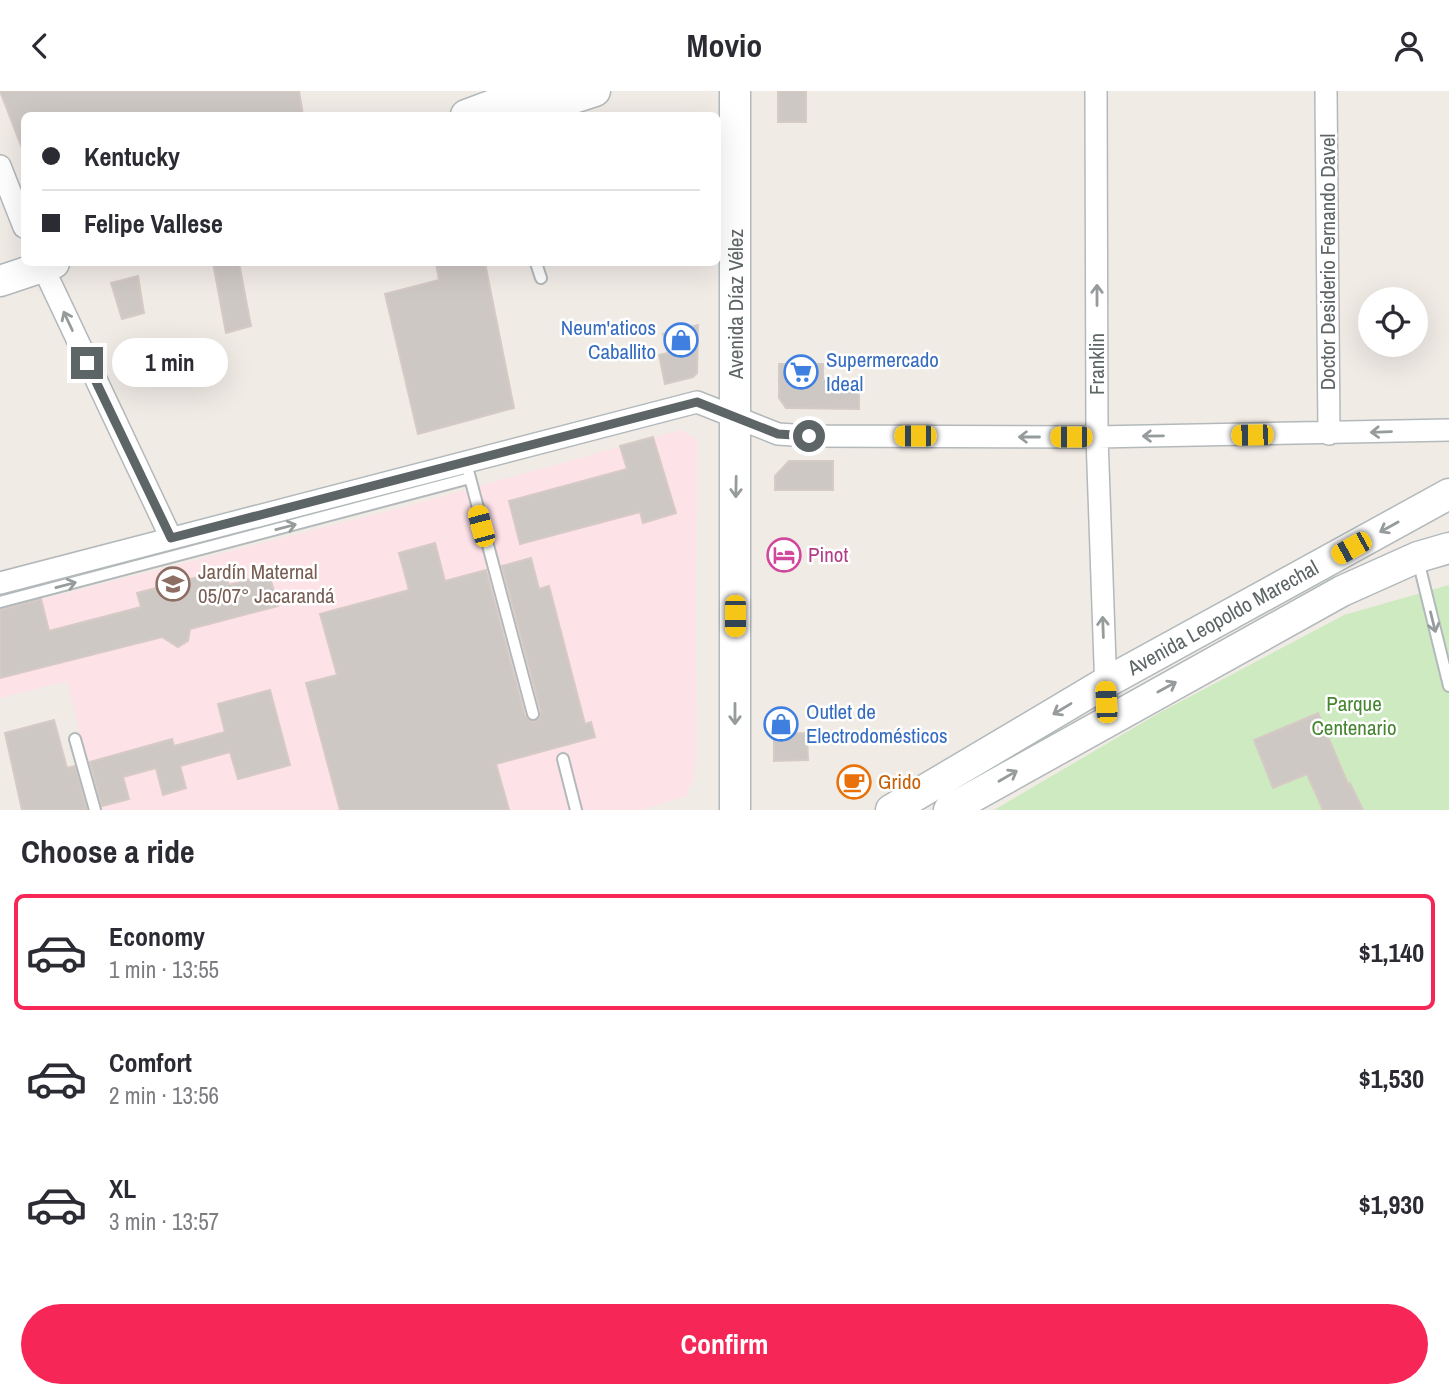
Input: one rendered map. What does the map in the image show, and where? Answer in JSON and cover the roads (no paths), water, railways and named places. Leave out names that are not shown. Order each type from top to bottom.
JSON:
[{"type":"main road","points":[[474,112],[531,91]]},
{"type":"main road","points":[[530,112],[594,91]]},
{"type":"main road","name":"Avenida Díaz Vélez","points":[[735,91],[732,186],[737,419],[736,810]]},
{"type":"main road","points":[[0,281],[41,266]]},
{"type":"main road","name":"Avenida Leopoldo Marechal","points":[[891,810],[1105,684],[1449,494]]},
{"type":"main road","name":"Avenida Leopoldo Marechal","points":[[949,810],[1342,591],[1418,557],[1449,548]]},
{"type":"street","name":"Franklin","points":[[1096,91],[1097,437],[1107,720]]},
{"type":"street","name":"Doctor Desiderio Fernando Davel","points":[[1326,91],[1329,434]]},
{"type":"street","points":[[0,166],[21,219]]},
{"type":"street","points":[[47,266],[171,538]]},
{"type":"street","points":[[0,583],[171,538],[469,469],[697,402],[778,434],[809,436],[1097,437],[1449,430]]},
{"type":"lane","points":[[537,266],[541,278]]},
{"type":"lane","points":[[0,602],[469,469],[474,500],[533,714]]},
{"type":"lane","points":[[1418,557],[1449,686]]},
{"type":"lane","points":[[75,739],[94,810]]},
{"type":"lane","points":[[563,759],[576,810]]},
{"type":"place","name":"Neum'aticos Caballito","points":[[681,340]]},
{"type":"place","name":"Supermercado Ideal","points":[[801,372]]},
{"type":"place","name":"Pinot","points":[[784,555]]},
{"type":"place","name":"Jardín Maternal 05/07° Jacarandá","points":[[173,584]]},
{"type":"place","name":"Outlet de Electrodomésticos","points":[[781,724]]},
{"type":"place","name":"Grido","points":[[854,782]]},
{"type":"park label","name":"Parque Centenario","points":[[1354,716]]}]
